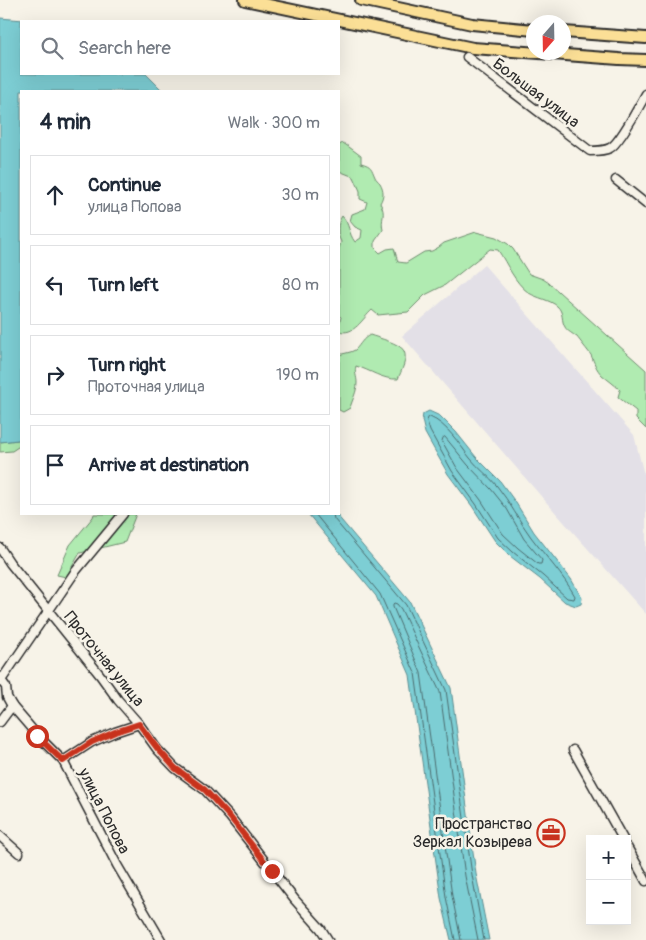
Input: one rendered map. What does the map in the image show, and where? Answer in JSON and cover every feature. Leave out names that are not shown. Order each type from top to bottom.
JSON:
[{"type":"main road","points":[[245,0],[473,48],[646,60]]},
{"type":"main road","points":[[361,0],[472,24],[526,29]]},
{"type":"main road","points":[[571,33],[646,38]]},
{"type":"street","name":"Большая улица","points":[[467,57],[590,150],[597,152],[611,148],[625,130],[646,94]]},
{"type":"street","points":[[616,180],[643,202],[646,192]]},
{"type":"street","points":[[0,680],[75,572],[122,515]]},
{"type":"street","name":"Проточная улица","points":[[0,548],[10,564],[157,748],[175,768],[205,790],[230,817],[328,940]]},
{"type":"street","name":"улица Попова","points":[[0,680],[6,687],[7,697],[12,706],[37,736],[63,761],[117,865],[161,940]]},
{"type":"street","points":[[0,722],[12,706]]},
{"type":"street","points":[[63,761],[92,742],[139,724]]},
{"type":"street","points":[[573,750],[621,835]]},
{"type":"street","points":[[0,836],[19,853]]},
{"type":"street","points":[[631,854],[646,881]]},
{"type":"shaded area","points":[[484,265],[634,435],[643,471],[646,475],[646,614],[402,336]]},
{"type":"green space","points":[[343,143],[361,156],[361,163],[371,168],[382,188],[383,195],[380,203],[383,211],[383,230],[375,241],[375,248],[380,253],[394,248],[398,262],[406,263],[444,243],[476,232],[496,237],[508,244],[529,274],[549,283],[646,370],[646,429],[636,419],[636,411],[618,397],[620,390],[600,373],[590,353],[577,337],[566,328],[559,308],[524,289],[515,279],[498,250],[490,249],[445,285],[425,295],[408,312],[378,315],[372,310],[353,329],[340,331],[340,219],[342,216],[355,242],[361,238],[362,230],[355,227],[350,221],[352,214],[365,209],[367,202],[360,199],[360,191],[354,177],[340,171],[340,144]]},
{"type":"green space","points":[[370,335],[394,343],[404,351],[404,365],[398,379],[382,376],[356,366],[357,383],[355,393],[350,408],[343,412],[340,410],[340,355],[355,350]]},
{"type":"green space","points":[[20,439],[20,446],[12,451],[0,452],[0,442]]},
{"type":"green space","points":[[94,515],[136,515],[125,542],[80,553],[66,577],[57,575],[70,545]]},
{"type":"water","points":[[0,18],[23,20],[20,20],[20,75],[147,75],[162,90],[20,90],[20,439],[0,442]]},
{"type":"water","points":[[429,411],[440,416],[500,481],[534,532],[571,579],[582,598],[581,604],[576,606],[565,602],[495,541],[448,474],[425,433],[422,420],[423,414]]},
{"type":"water","points":[[309,515],[337,515],[410,602],[451,688],[476,874],[489,940],[451,940],[441,898],[410,675],[376,596]]},
{"type":"place","name":"Пространство Зеркал Козырева","points":[[551,833]]},
{"type":"route","points":[[37,736],[63,761],[92,742],[139,724],[175,768],[205,790],[230,817],[272,871]]}]
